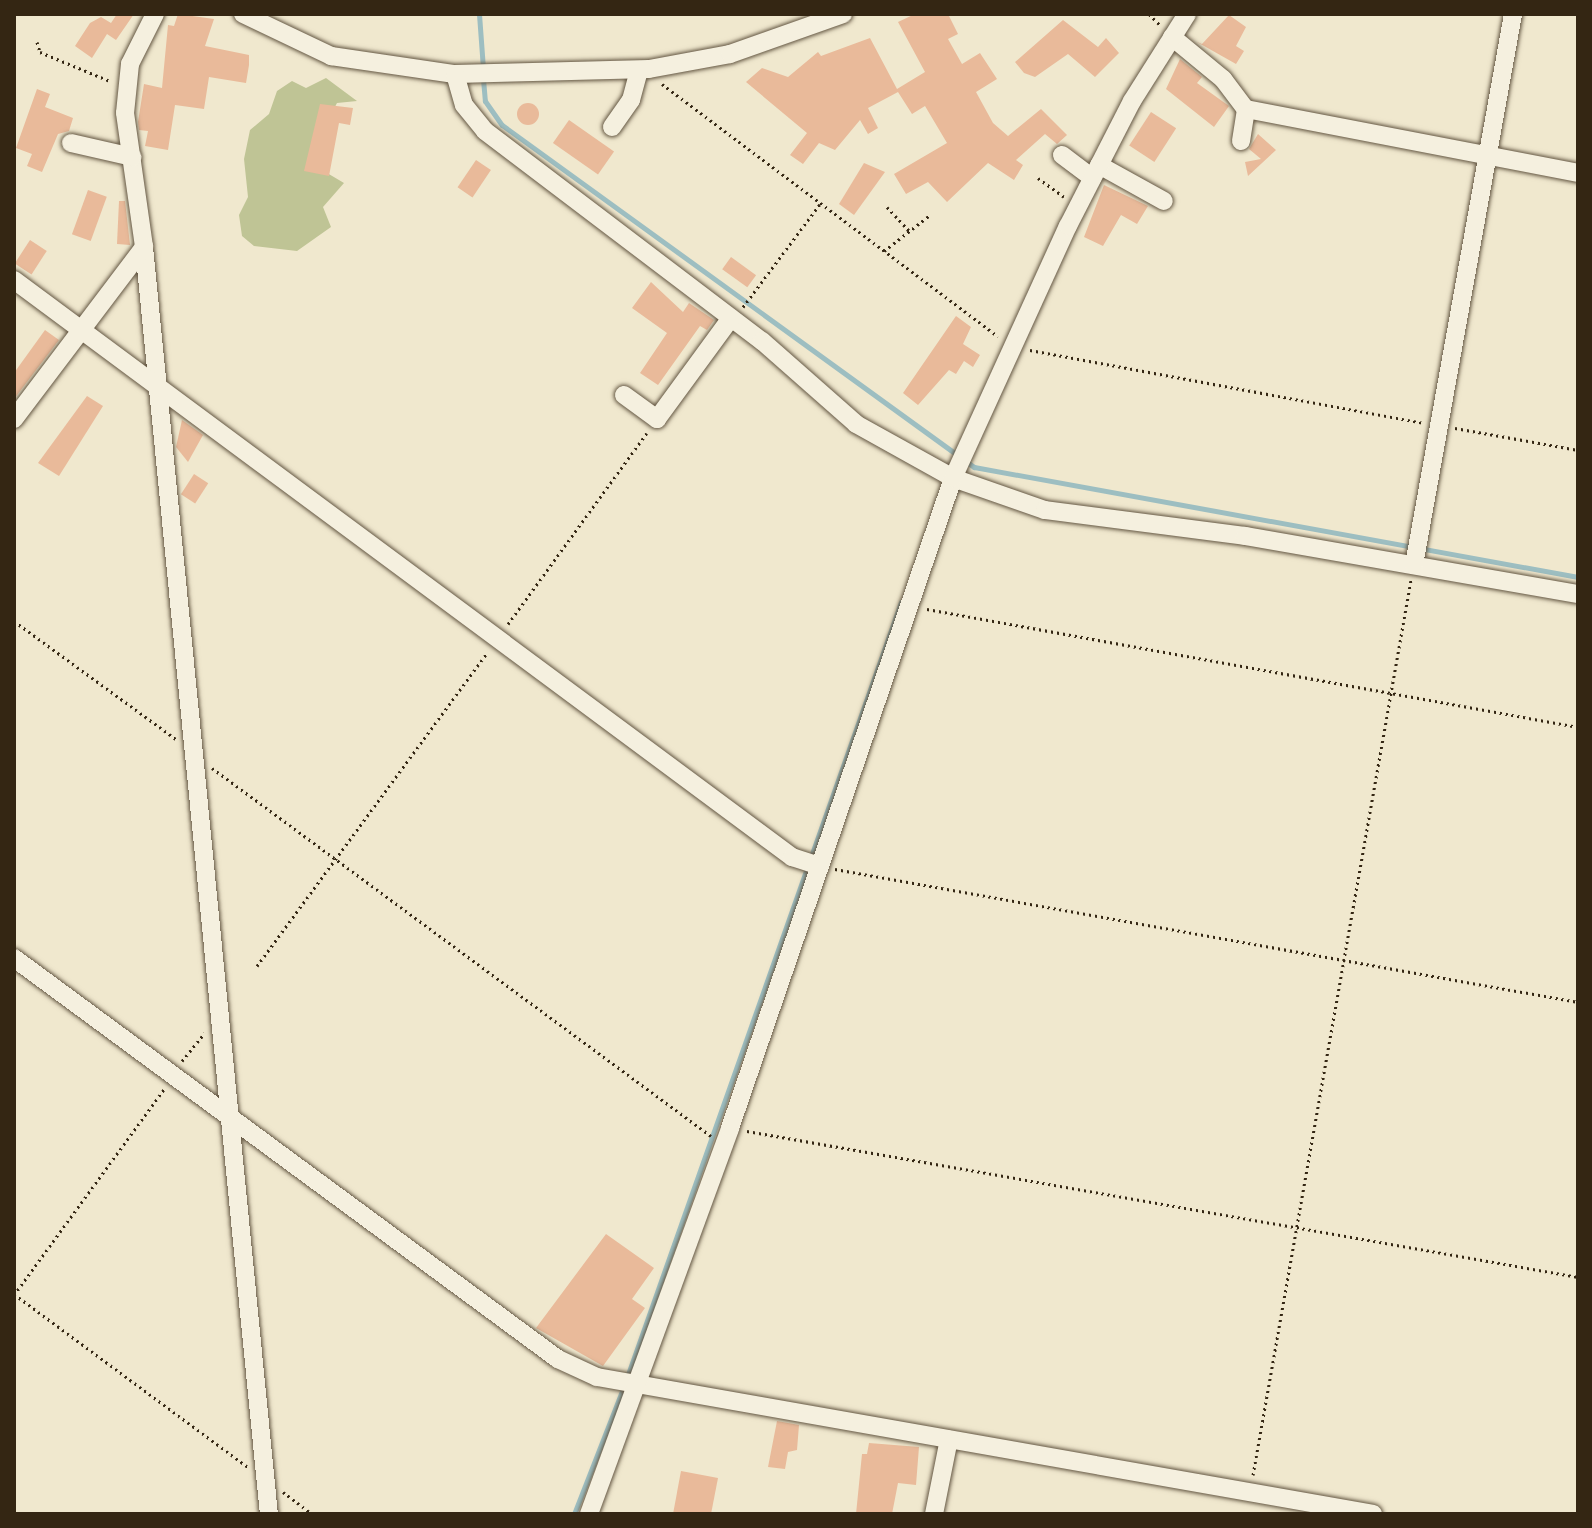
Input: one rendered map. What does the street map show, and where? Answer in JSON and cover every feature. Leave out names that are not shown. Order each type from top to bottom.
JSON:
[{"type":"street","points":[[155,14],[125,87],[144,247],[269,1514]]},
{"type":"street","points":[[243,14],[331,56],[455,74],[644,69],[730,54],[843,14]]},
{"type":"street","points":[[589,1514],[727,1137],[912,606],[953,478],[1078,207],[1187,14]]},
{"type":"street","points":[[1414,565],[1513,14]]},
{"type":"street","points":[[1172,37],[1223,79],[1246,109],[1578,173]]},
{"type":"street","points":[[612,127],[631,100],[644,69]]},
{"type":"street","points":[[455,74],[464,105],[485,131],[732,318],[856,424],[953,478],[1045,510],[1414,565],[1578,594]]},
{"type":"street","points":[[1241,141],[1246,109]]},
{"type":"street","points":[[71,143],[132,157]]},
{"type":"street","points":[[1062,155],[1164,201]]},
{"type":"street","points":[[14,419],[79,329],[144,247]]},
{"type":"street","points":[[14,280],[792,857],[820,866]]},
{"type":"street","points":[[624,395],[657,419],[732,318]]},
{"type":"street","points":[[14,958],[558,1359],[597,1377],[1373,1514]]},
{"type":"street","points":[[934,1514],[949,1439]]},
{"type":"path","points":[[37,42],[40,52],[125,87]]},
{"type":"path","points":[[644,69],[667,91],[1013,347],[1578,450]]},
{"type":"path","points":[[1038,178],[1078,207]]},
{"type":"path","points":[[732,318],[820,204]]},
{"type":"path","points":[[887,207],[909,231]]},
{"type":"path","points":[[884,251],[930,215]]},
{"type":"path","points":[[257,966],[657,419]]},
{"type":"path","points":[[1250,1492],[1294,1227],[1346,960],[1414,565]]},
{"type":"path","points":[[912,606],[1578,727]]},
{"type":"path","points":[[14,621],[336,857],[727,1137],[1294,1227],[1578,1277]]},
{"type":"path","points":[[820,866],[1578,1002]]},
{"type":"path","points":[[219,1014],[14,1294],[312,1514]]},
{"type":"green space","points":[[326,78],[357,101],[337,103],[329,118],[322,170],[344,183],[323,207],[331,227],[297,251],[254,246],[242,236],[239,215],[248,197],[244,159],[250,130],[269,114],[277,91],[292,81],[306,88]]},
{"type":"building","points":[[117,14],[134,14],[116,40],[107,34],[92,58],[75,46],[90,23],[101,17],[111,23]]},
{"type":"building","points":[[178,14],[214,19],[205,46],[249,55],[249,65],[246,83],[209,77],[204,109],[175,105],[168,150],[145,146],[148,131],[139,130],[138,122],[144,84],[162,88],[168,25],[174,26]]},
{"type":"building","points":[[915,14],[948,14],[958,34],[948,39],[962,64],[980,53],[997,79],[976,92],[993,123],[1008,136],[1041,109],[1067,135],[1057,144],[1045,134],[1016,160],[1023,165],[1014,180],[988,163],[947,202],[928,182],[906,194],[894,174],[947,143],[925,106],[912,114],[898,92],[868,108],[878,128],[868,134],[860,120],[835,150],[819,143],[803,164],[790,155],[807,133],[746,82],[762,68],[788,77],[818,52],[821,56],[870,38],[897,89],[925,72],[898,22]]},
{"type":"building","points":[[1229,15],[1246,27],[1236,46],[1244,51],[1236,64],[1197,42],[1202,44]]},
{"type":"building","points":[[1063,20],[1098,47],[1106,38],[1119,53],[1095,77],[1068,54],[1035,77],[1024,73],[1015,62]]},
{"type":"building","points":[[1180,59],[1202,77],[1197,83],[1229,106],[1214,127],[1166,89]]},
{"type":"building","points":[[37,89],[50,94],[45,107],[73,118],[69,131],[58,134],[42,172],[27,166],[32,154],[16,148]]},
{"type":"building","points":[[528,103],[539,114],[528,125],[517,114]]},
{"type":"building","points":[[320,104],[353,108],[350,125],[339,123],[329,176],[304,171]]},
{"type":"building","points":[[1151,112],[1176,128],[1154,162],[1129,146]]},
{"type":"building","points":[[569,120],[614,152],[598,174],[553,143]]},
{"type":"building","points":[[1258,134],[1276,150],[1248,176],[1245,162],[1261,159],[1249,149]]},
{"type":"building","points":[[476,160],[491,170],[472,197],[458,187]]},
{"type":"building","points":[[864,163],[885,172],[854,215],[839,204]]},
{"type":"building","points":[[1104,185],[1148,206],[1137,224],[1121,215],[1103,246],[1084,237]]},
{"type":"building","points":[[88,190],[107,197],[91,241],[72,234]]},
{"type":"building","points":[[119,201],[125,201],[130,245],[117,244]]},
{"type":"building","points":[[30,240],[47,251],[32,274],[15,263]]},
{"type":"building","points":[[731,257],[756,275],[747,287],[722,269]]},
{"type":"building","points":[[651,282],[683,312],[689,303],[714,320],[707,330],[700,326],[658,385],[640,373],[667,333],[632,308]]},
{"type":"building","points":[[956,316],[971,327],[963,344],[980,355],[973,367],[964,361],[956,374],[949,370],[918,405],[903,393]]},
{"type":"building","points":[[45,330],[59,340],[14,399],[14,373]]},
{"type":"building","points":[[87,396],[103,406],[59,476],[38,463]]},
{"type":"building","points":[[182,420],[203,435],[188,462],[176,447]]},
{"type":"building","points":[[194,474],[208,483],[195,503],[181,494]]},
{"type":"building","points":[[606,1234],[654,1268],[632,1299],[645,1308],[603,1366],[536,1328]]},
{"type":"building","points":[[777,1421],[799,1425],[797,1450],[788,1452],[785,1469],[768,1467]]},
{"type":"building","points":[[869,1443],[919,1447],[916,1485],[898,1483],[892,1514],[856,1514],[862,1454],[867,1454]]},
{"type":"building","points":[[681,1471],[718,1478],[711,1514],[673,1514]]},
{"type":"waterway","points":[[479,14],[483,69]]},
{"type":"waterway","points":[[483,79],[485,101],[502,125],[974,467],[1578,577]]},
{"type":"waterway","points":[[627,1377],[901,602]]},
{"type":"waterway","points":[[574,1514],[624,1386]]}]
